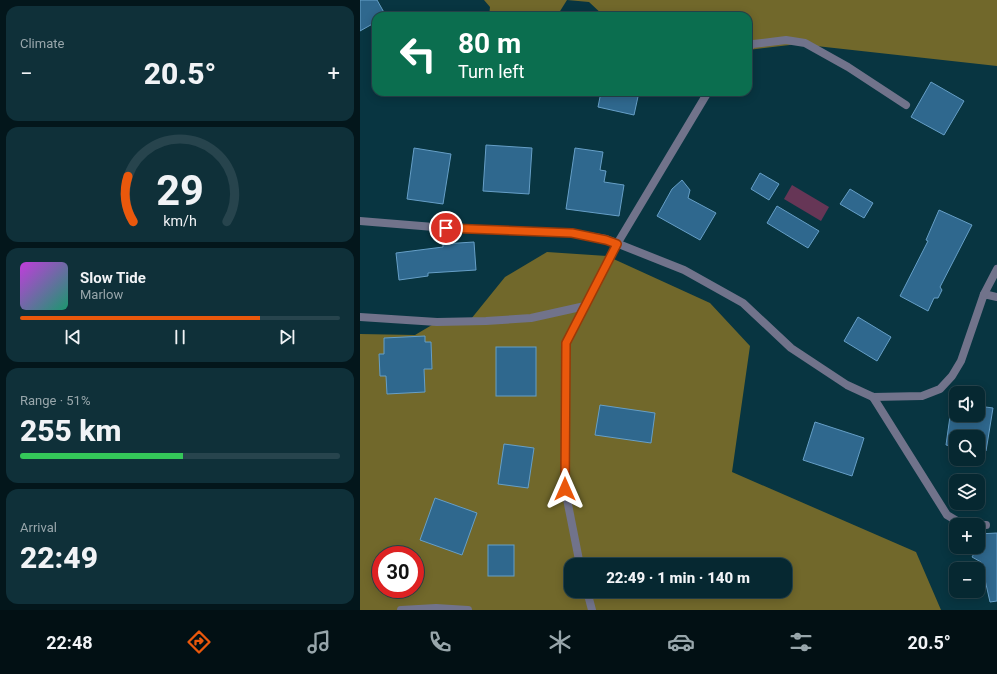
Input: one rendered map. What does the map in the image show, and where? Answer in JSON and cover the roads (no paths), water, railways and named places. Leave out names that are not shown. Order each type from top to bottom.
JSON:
[{"type":"street","points":[[752,45],[786,40],[805,43],[848,67],[906,105]]},
{"type":"street","points":[[579,558],[565,489],[566,343],[617,244],[706,96]]},
{"type":"street","points":[[360,221],[446,228],[572,233],[606,240],[684,270],[743,304],[791,348],[847,385],[873,397],[922,396],[940,389],[952,376],[961,361],[984,294],[997,269]]},
{"type":"street","points":[[984,294],[997,297]]},
{"type":"street","points":[[360,317],[437,322],[486,321],[530,318],[585,306]]},
{"type":"street","points":[[873,397],[947,515],[962,524],[986,525]]},
{"type":"street","points":[[589,598],[592,610]]},
{"type":"street","points":[[401,610],[436,608],[468,610]]}]
